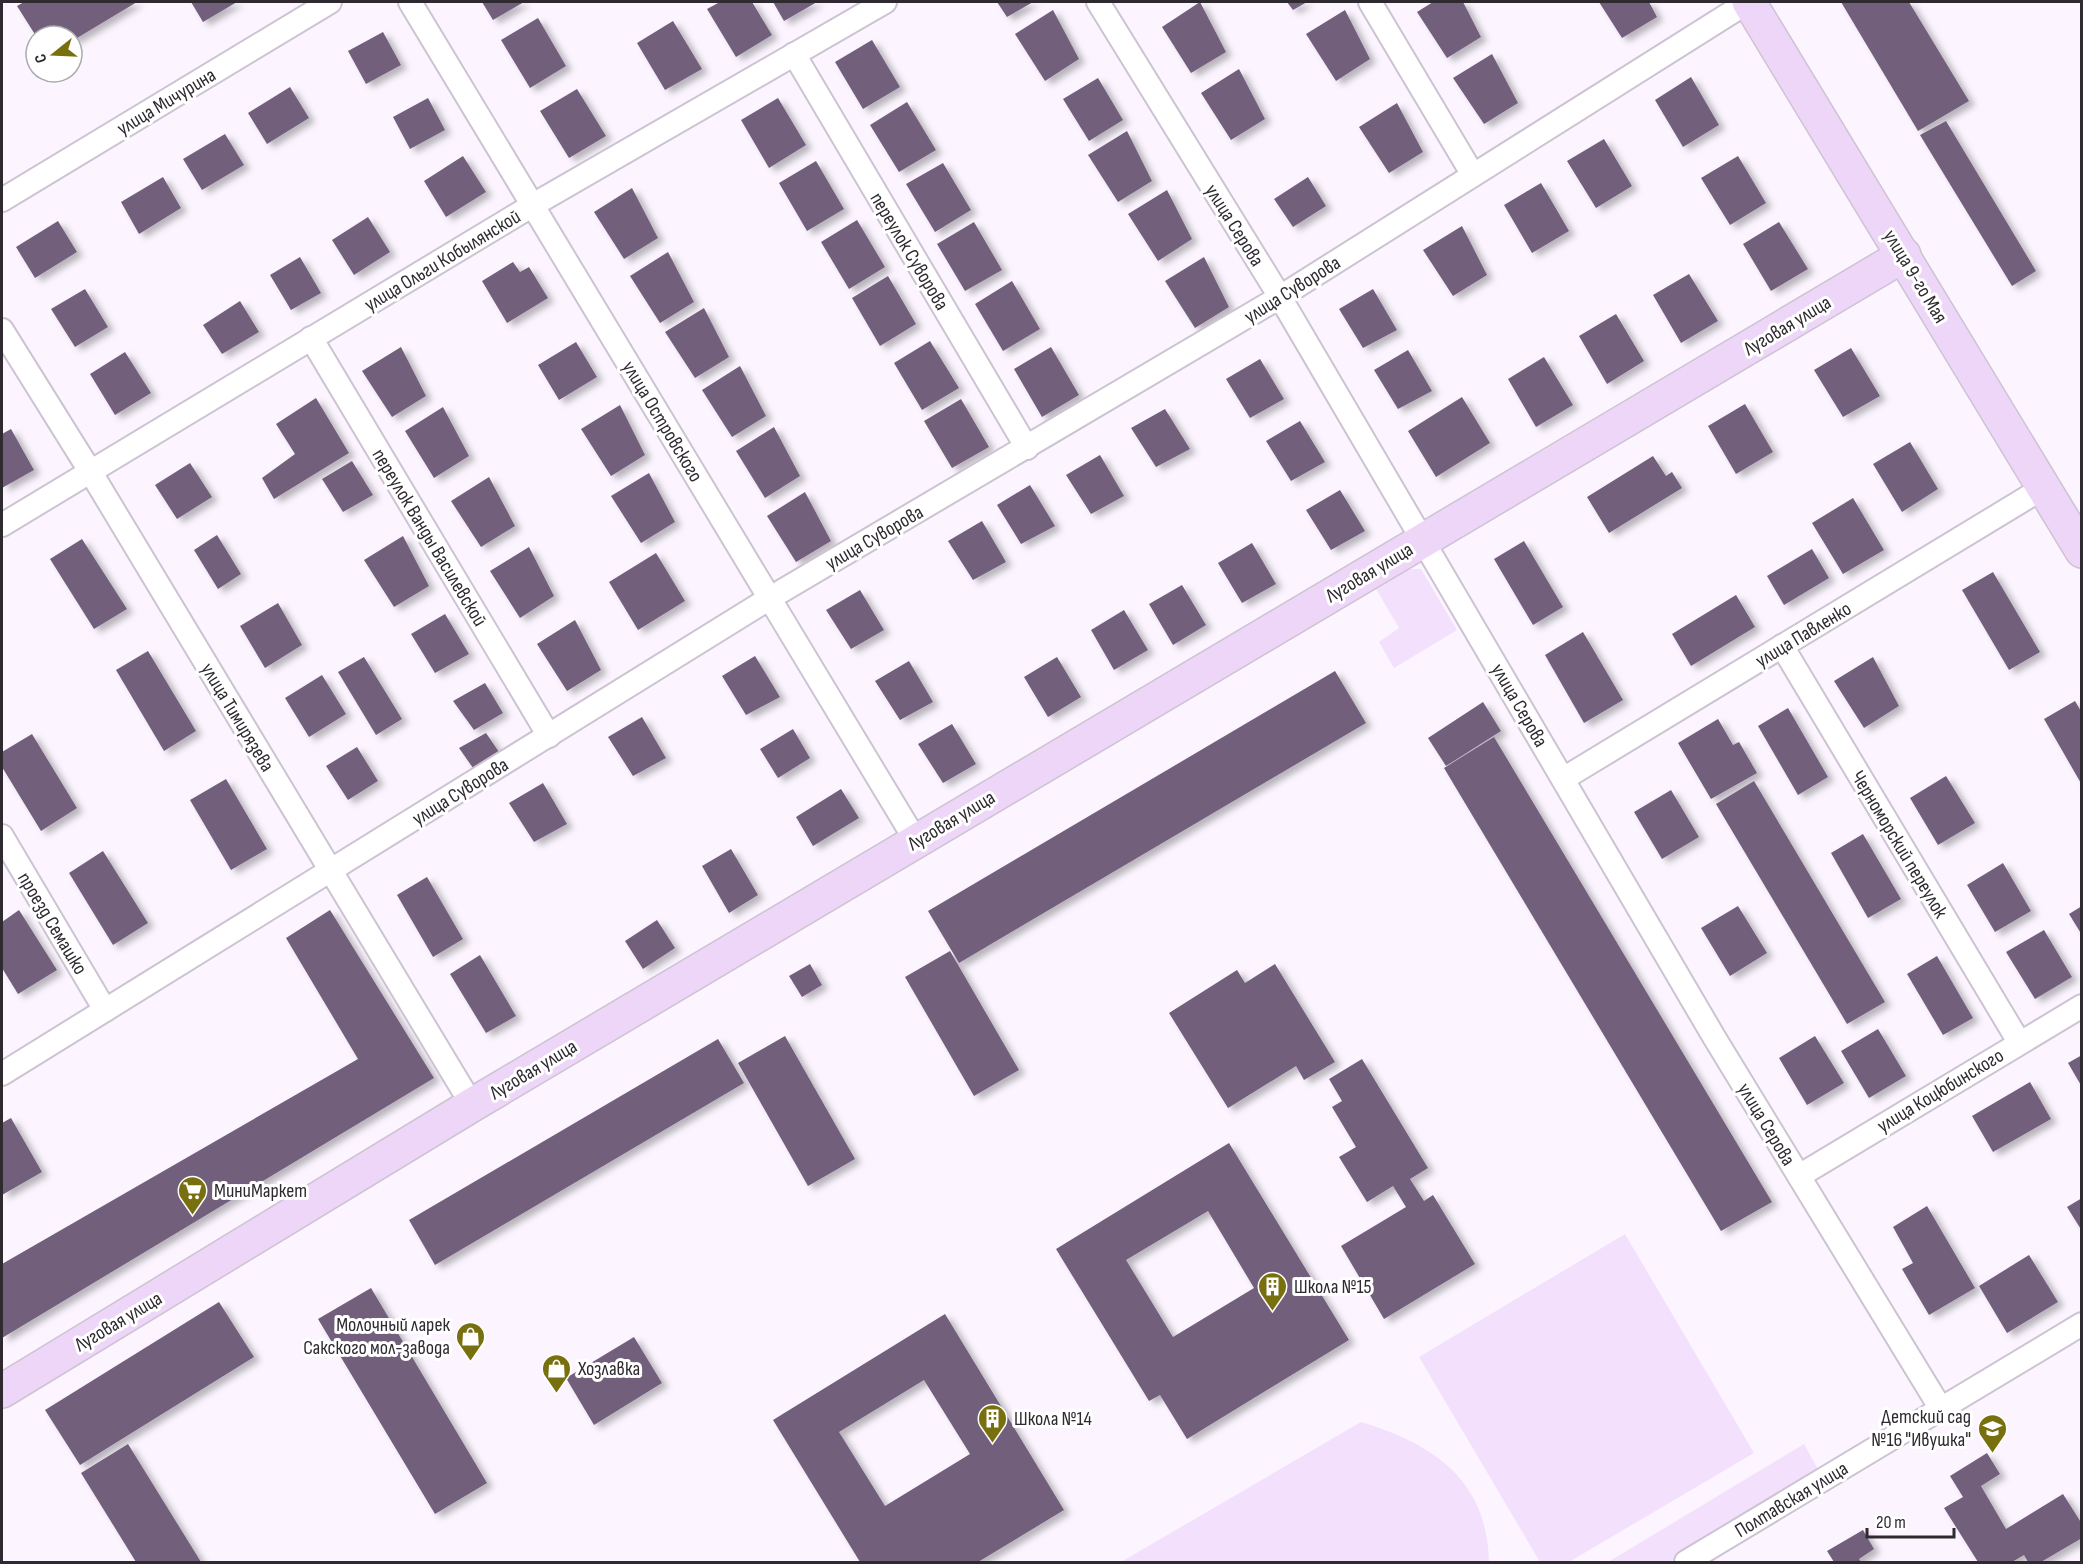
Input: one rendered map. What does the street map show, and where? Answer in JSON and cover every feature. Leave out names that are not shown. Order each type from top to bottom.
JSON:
[{"type":"street","name":"улица Мичурина","points":[[2,201],[330,2]]},
{"type":"street","name":"улица Островского","points":[[410,2],[916,841]]},
{"type":"street","name":"улица Ольги Кобылянской","points":[[2,525],[533,205],[885,2]]},
{"type":"street","name":"улица Серова","points":[[1098,2],[1280,297],[1563,779],[1799,1176],[1941,1409]]},
{"type":"street","points":[[1370,2],[1473,175]]},
{"type":"street","name":"улица Суворова","points":[[2,1074],[770,598],[1280,297],[1748,2]]},
{"type":"street","name":"улица 9-го Мая","points":[[1748,2],[2082,551]]},
{"type":"street","name":"переулок Суворова","points":[[794,54],[1027,448]]},
{"type":"street","name":"Луговая улица","points":[[2,1391],[472,1106],[1904,255]]},
{"type":"street","name":"улица Тимирязева","points":[[2,330],[90,471],[472,1106]]},
{"type":"street","name":"переулок Ванды Василевской","points":[[311,338],[549,736]]},
{"type":"street","name":"улица Павленко","points":[[1563,779],[2043,488]]},
{"type":"street","name":"Черноморский переулок","points":[[1782,646],[2019,1042]]},
{"type":"street","name":"проезд Семашко","points":[[2,836],[105,1010]]},
{"type":"street","name":"улица Коцюбинского","points":[[1799,1176],[2082,1006]]},
{"type":"street","name":"Полтавская улица","points":[[1686,1563],[2082,1324]]},
{"type":"shaded area","points":[[1405,569],[1421,569],[1457,630],[1394,668],[1379,642],[1399,628],[1375,587]]},
{"type":"shaded area","points":[[1625,1234],[1754,1453],[1569,1562],[1540,1562],[1419,1357]]},
{"type":"shaded area","points":[[1361,1422],[1412,1442],[1433,1454],[1452,1470],[1467,1487],[1478,1509],[1486,1533],[1489,1562],[1121,1562]]},
{"type":"shaded area","points":[[1804,1444],[1819,1471],[1669,1562],[1608,1562]]},
{"type":"building","points":[[24,2],[137,2],[84,34],[84,24],[28,24],[17,6]]},
{"type":"building","points":[[191,2],[237,2],[203,22]]},
{"type":"building","points":[[482,2],[524,2],[493,20]]},
{"type":"building","points":[[720,2],[752,2],[772,35],[736,57],[707,9]]},
{"type":"building","points":[[773,2],[817,2],[784,21]]},
{"type":"building","points":[[997,2],[1033,2],[1007,17]]},
{"type":"building","points":[[1200,2],[1226,52],[1191,73],[1162,27]]},
{"type":"building","points":[[1287,2],[1307,2],[1293,10]]},
{"type":"building","points":[[1433,2],[1463,2],[1481,37],[1447,58],[1417,12]]},
{"type":"building","points":[[1599,2],[1649,2],[1657,17],[1622,38]]},
{"type":"building","points":[[1841,2],[1909,2],[1969,101],[1918,131]]},
{"type":"building","points":[[1053,10],[1079,59],[1045,81],[1015,34]]},
{"type":"building","points":[[1345,10],[1370,59],[1336,81],[1306,34]]},
{"type":"building","points":[[538,18],[566,66],[530,88],[501,40]]},
{"type":"building","points":[[673,21],[702,69],[665,90],[637,43]]},
{"type":"building","points":[[383,32],[401,65],[366,84],[348,51]]},
{"type":"building","points":[[872,40],[900,87],[863,109],[835,62]]},
{"type":"building","points":[[1492,54],[1518,103],[1484,124],[1453,78]]},
{"type":"building","points":[[1239,69],[1265,119],[1231,140],[1201,93]]},
{"type":"building","points":[[1691,77],[1719,125],[1683,147],[1655,100]]},
{"type":"building","points":[[1098,78],[1123,120],[1089,141],[1063,99]]},
{"type":"building","points":[[290,87],[309,118],[267,144],[248,113]]},
{"type":"building","points":[[577,89],[606,136],[569,158],[540,111]]},
{"type":"building","points":[[428,98],[445,130],[410,149],[393,117]]},
{"type":"building","points":[[778,98],[806,145],[769,168],[741,120]]},
{"type":"building","points":[[907,102],[936,150],[899,172],[870,125]]},
{"type":"building","points":[[1397,103],[1423,152],[1389,173],[1359,127]]},
{"type":"building","points":[[1946,121],[2036,271],[2012,286],[1920,135]]},
{"type":"building","points":[[1127,131],[1152,181],[1118,202],[1088,155]]},
{"type":"building","points":[[225,134],[244,165],[202,190],[183,159]]},
{"type":"building","points":[[1604,139],[1632,186],[1596,208],[1567,161]]},
{"type":"building","points":[[463,156],[486,192],[446,217],[424,181]]},
{"type":"building","points":[[1738,156],[1766,203],[1730,225],[1701,178]]},
{"type":"building","points":[[816,161],[844,209],[807,231],[779,183]]},
{"type":"building","points":[[943,163],[971,210],[935,232],[906,184]]},
{"type":"building","points":[[163,177],[181,208],[139,234],[121,202]]},
{"type":"building","points":[[1308,177],[1326,206],[1293,227],[1274,199]]},
{"type":"building","points":[[1541,183],[1569,231],[1532,253],[1504,205]]},
{"type":"building","points":[[632,188],[658,238],[624,259],[594,212]]},
{"type":"building","points":[[1167,190],[1192,239],[1158,261],[1128,214]]},
{"type":"building","points":[[368,217],[390,252],[354,275],[332,240]]},
{"type":"building","points":[[857,220],[885,267],[849,289],[821,242]]},
{"type":"building","points":[[58,221],[77,252],[35,278],[16,247]]},
{"type":"building","points":[[974,222],[1002,270],[965,291],[937,244]]},
{"type":"building","points":[[1779,222],[1808,269],[1771,291],[1743,244]]},
{"type":"building","points":[[1462,226],[1487,275],[1453,296],[1423,250]]},
{"type":"building","points":[[668,252],[694,302],[660,323],[630,276]]},
{"type":"building","points":[[300,257],[321,293],[291,310],[270,275]]},
{"type":"building","points":[[1204,257],[1229,307],[1195,328],[1165,281]]},
{"type":"building","points":[[513,262],[520,272],[529,267],[548,298],[507,323],[482,281]]},
{"type":"building","points":[[1689,274],[1718,321],[1681,343],[1653,295]]},
{"type":"building","points":[[888,276],[916,324],[880,346],[852,298]]},
{"type":"building","points":[[1012,281],[1040,329],[1003,351],[975,304]]},
{"type":"building","points":[[85,289],[108,327],[75,347],[51,309]]},
{"type":"building","points":[[1373,289],[1397,330],[1363,348],[1339,309]]},
{"type":"building","points":[[240,301],[259,332],[222,354],[203,325]]},
{"type":"building","points":[[704,308],[729,357],[695,378],[665,332]]},
{"type":"building","points":[[1616,314],[1644,361],[1607,384],[1579,336]]},
{"type":"building","points":[[930,341],[959,388],[922,410],[894,363]]},
{"type":"building","points":[[576,342],[597,377],[559,400],[538,365]]},
{"type":"building","points":[[401,347],[426,396],[392,417],[362,371]]},
{"type":"building","points":[[1051,347],[1079,395],[1042,417],[1014,369]]},
{"type":"building","points":[[1851,348],[1880,396],[1843,417],[1814,370]]},
{"type":"building","points":[[1408,350],[1432,391],[1398,409],[1374,370]]},
{"type":"building","points":[[125,352],[151,393],[115,415],[90,374]]},
{"type":"building","points":[[1544,357],[1573,405],[1536,427],[1508,379]]},
{"type":"building","points":[[1260,359],[1284,399],[1250,418],[1226,379]]},
{"type":"building","points":[[740,366],[766,416],[732,437],[702,390]]},
{"type":"building","points":[[1462,397],[1490,443],[1436,477],[1408,431]]},
{"type":"building","points":[[316,398],[349,453],[274,499],[262,478],[295,454],[276,424]]},
{"type":"building","points":[[961,399],[989,447],[952,468],[924,421]]},
{"type":"building","points":[[1745,404],[1773,452],[1736,474],[1708,426]]},
{"type":"building","points":[[620,405],[645,455],[611,476],[581,429]]},
{"type":"building","points":[[443,407],[469,456],[434,478],[405,431]]},
{"type":"building","points":[[1165,409],[1190,449],[1156,467],[1131,428]]},
{"type":"building","points":[[1300,421],[1325,462],[1291,481],[1266,441]]},
{"type":"building","points":[[774,427],[800,476],[765,498],[736,451]]},
{"type":"building","points":[[11,429],[34,470],[2,488],[2,434]]},
{"type":"building","points":[[1910,442],[1938,489],[1902,512],[1873,464]]},
{"type":"building","points":[[1100,455],[1124,496],[1091,514],[1066,475]]},
{"type":"building","points":[[1653,456],[1666,476],[1672,472],[1682,488],[1609,533],[1587,497]]},
{"type":"building","points":[[352,461],[373,495],[343,512],[322,479]]},
{"type":"building","points":[[190,463],[212,497],[177,519],[155,485]]},
{"type":"building","points":[[649,473],[675,522],[641,543],[611,496]]},
{"type":"building","points":[[489,477],[515,526],[481,547],[451,501]]},
{"type":"building","points":[[1030,485],[1055,526],[1021,544],[997,505]]},
{"type":"building","points":[[1340,490],[1365,531],[1331,550],[1306,510]]},
{"type":"building","points":[[805,492],[831,541],[796,562],[767,516]]},
{"type":"building","points":[[1853,498],[1884,550],[1843,574],[1812,523]]},
{"type":"building","points":[[982,521],[1006,562],[973,580],[948,541]]},
{"type":"building","points":[[217,535],[241,574],[218,589],[194,550]]},
{"type":"building","points":[[403,536],[429,586],[394,607],[364,560]]},
{"type":"building","points":[[82,539],[127,609],[94,629],[50,559]]},
{"type":"building","points":[[1524,541],[1563,607],[1533,625],[1494,559]]},
{"type":"building","points":[[1252,543],[1276,584],[1242,603],[1218,563]]},
{"type":"building","points":[[529,547],[554,596],[520,618],[490,571]]},
{"type":"building","points":[[1812,549],[1829,578],[1784,605],[1767,576]]},
{"type":"building","points":[[656,553],[685,601],[638,630],[609,582]]},
{"type":"building","points":[[1993,572],[2040,652],[2009,670],[1962,590]]},
{"type":"building","points":[[1182,585],[1206,625],[1173,645],[1149,604]]},
{"type":"building","points":[[860,590],[884,630],[851,649],[826,610]]},
{"type":"building","points":[[1736,595],[1755,627],[1691,666],[1672,634]]},
{"type":"building","points":[[278,603],[302,645],[265,668],[240,626]]},
{"type":"building","points":[[1124,610],[1148,650],[1114,670],[1091,630]]},
{"type":"building","points":[[445,614],[469,654],[435,673],[411,634]]},
{"type":"building","points":[[575,620],[601,670],[567,691],[537,644]]},
{"type":"building","points":[[1583,632],[1623,700],[1584,723],[1545,655]]},
{"type":"building","points":[[148,651],[196,731],[164,751],[116,670]]},
{"type":"building","points":[[755,656],[780,697],[746,715],[722,676]]},
{"type":"building","points":[[364,657],[402,719],[376,735],[338,672]]},
{"type":"building","points":[[1057,657],[1081,697],[1048,717],[1024,677]]},
{"type":"building","points":[[1873,657],[1899,706],[1864,728],[1834,681]]},
{"type":"building","points":[[909,661],[933,702],[900,720],[875,681]]},
{"type":"building","points":[[1335,671],[1366,723],[959,963],[928,911]]},
{"type":"building","points":[[322,675],[346,714],[309,737],[285,698]]},
{"type":"building","points":[[485,683],[503,713],[474,730],[453,701]]},
{"type":"building","points":[[2075,701],[2082,713],[2082,785],[2044,719]]},
{"type":"building","points":[[1483,702],[1501,731],[1446,766],[1428,738]]},
{"type":"building","points":[[1788,708],[1828,777],[1798,795],[1758,726]]},
{"type":"building","points":[[642,717],[666,758],[633,776],[608,737]]},
{"type":"building","points":[[1718,719],[1733,745],[1739,742],[1757,773],[1711,799],[1678,743]]},
{"type":"building","points":[[952,724],[976,764],[943,783],[918,744]]},
{"type":"building","points":[[793,729],[810,758],[778,778],[760,749]]},
{"type":"building","points":[[486,733],[499,752],[473,768],[459,748]]},
{"type":"building","points":[[32,734],[77,808],[41,831],[2,767],[2,752]]},
{"type":"building","points":[[1494,737],[1772,1202],[1721,1231],[1444,768]]},
{"type":"building","points":[[357,747],[378,781],[348,800],[326,766]]},
{"type":"building","points":[[1946,776],[1975,823],[1938,845],[1910,798]]},
{"type":"building","points":[[226,779],[267,849],[231,870],[190,800]]},
{"type":"building","points":[[1754,781],[1885,1002],[1847,1024],[1716,804]]},
{"type":"building","points":[[543,783],[567,824],[534,842],[509,803]]},
{"type":"building","points":[[841,789],[859,818],[813,846],[796,817]]},
{"type":"building","points":[[1671,790],[1699,837],[1662,859],[1634,812]]},
{"type":"building","points":[[1863,834],[1901,899],[1868,918],[1831,853]]},
{"type":"building","points":[[731,849],[758,895],[729,913],[702,866]]},
{"type":"building","points":[[103,851],[148,923],[113,945],[69,873]]},
{"type":"building","points":[[2003,863],[2031,911],[1995,932],[1967,885]]},
{"type":"building","points":[[427,877],[463,939],[433,957],[397,895]]},
{"type":"building","points":[[1738,906],[1767,953],[1730,976],[1701,928]]},
{"type":"building","points":[[2082,906],[2082,935],[2069,914]]},
{"type":"building","points":[[19,910],[57,970],[18,994],[2,968],[2,922]]},
{"type":"building","points":[[330,910],[434,1078],[2,1338],[2,1264],[358,1059],[286,938]]},
{"type":"building","points":[[657,920],[675,948],[643,969],[625,941]]},
{"type":"building","points":[[2044,930],[2072,977],[2035,999],[2006,952]]},
{"type":"building","points":[[950,951],[1019,1070],[974,1096],[905,977]]},
{"type":"building","points":[[480,955],[516,1016],[486,1033],[450,974]]},
{"type":"building","points":[[1937,956],[1973,1018],[1943,1035],[1907,974]]},
{"type":"building","points":[[810,964],[822,985],[802,997],[789,976]]},
{"type":"building","points":[[1275,964],[1335,1062],[1304,1080],[1296,1066],[1228,1108],[1169,1013],[1237,970],[1245,983]]},
{"type":"building","points":[[1878,1029],[1906,1076],[1869,1098],[1841,1051]]},
{"type":"building","points":[[785,1036],[855,1159],[808,1186],[738,1063]]},
{"type":"building","points":[[1815,1036],[1844,1083],[1807,1105],[1779,1058]]},
{"type":"building","points":[[718,1039],[744,1083],[435,1265],[409,1220]]},
{"type":"building","points":[[2082,1055],[2082,1087],[2068,1063]]},
{"type":"building","points":[[1362,1059],[1428,1168],[1410,1179],[1424,1201],[1433,1195],[1475,1264],[1384,1319],[1341,1246],[1406,1207],[1393,1186],[1367,1202],[1339,1157],[1356,1147],[1332,1107],[1342,1101],[1329,1079]]},
{"type":"building","points":[[2030,1082],[2051,1119],[1993,1152],[1972,1116]]},
{"type":"building","points":[[11,1118],[42,1172],[2,1195],[2,1123]]},
{"type":"building","name":"Школа №15","points":[[1229,1143],[1349,1340],[1187,1439],[1160,1395],[1149,1401],[1056,1249]],"holes":[[[1208,1211],[1254,1288],[1173,1337],[1126,1260]]]},
{"type":"building","points":[[2082,1198],[2082,1231],[2067,1207]]},
{"type":"building","points":[[1927,1206],[1975,1288],[1929,1315],[1902,1269],[1913,1263],[1893,1227]]},
{"type":"building","points":[[2029,1255],[2058,1302],[2007,1333],[1979,1286]]},
{"type":"building","points":[[371,1288],[487,1483],[435,1514],[318,1319]]},
{"type":"building","points":[[219,1302],[254,1357],[80,1465],[45,1410]]},
{"type":"building","name":"Школа №14","points":[[945,1314],[1064,1510],[978,1562],[860,1562],[773,1420]],"holes":[[[924,1380],[970,1454],[885,1506],[839,1432]]]},
{"type":"building","points":[[634,1337],[662,1383],[594,1425],[566,1378]]},
{"type":"building","points":[[128,1444],[201,1562],[136,1562],[81,1473]]},
{"type":"building","points":[[1987,1453],[2000,1474],[1981,1486],[2006,1529],[2063,1494],[2082,1524],[2082,1538],[2041,1562],[2028,1562],[2024,1555],[2012,1562],[1978,1562],[1944,1508],[1963,1497],[1950,1476]]},
{"type":"building","points":[[1863,1530],[1874,1549],[1859,1559],[1861,1562],[1834,1562],[1827,1551]]},
{"type":"place","name":"МиниМаркет","points":[[193,1216]]},
{"type":"place","name":"Школа №15","points":[[1273,1312]]},
{"type":"place","name":"Молочный ларек Сакского мол-завода","points":[[471,1362]]},
{"type":"place","name":"Хозлавка","points":[[557,1394]]},
{"type":"place","name":"Школа №14","points":[[993,1444]]},
{"type":"place","name":"Детский сад №16 \"Ивушка\"","points":[[1992,1454]]}]
